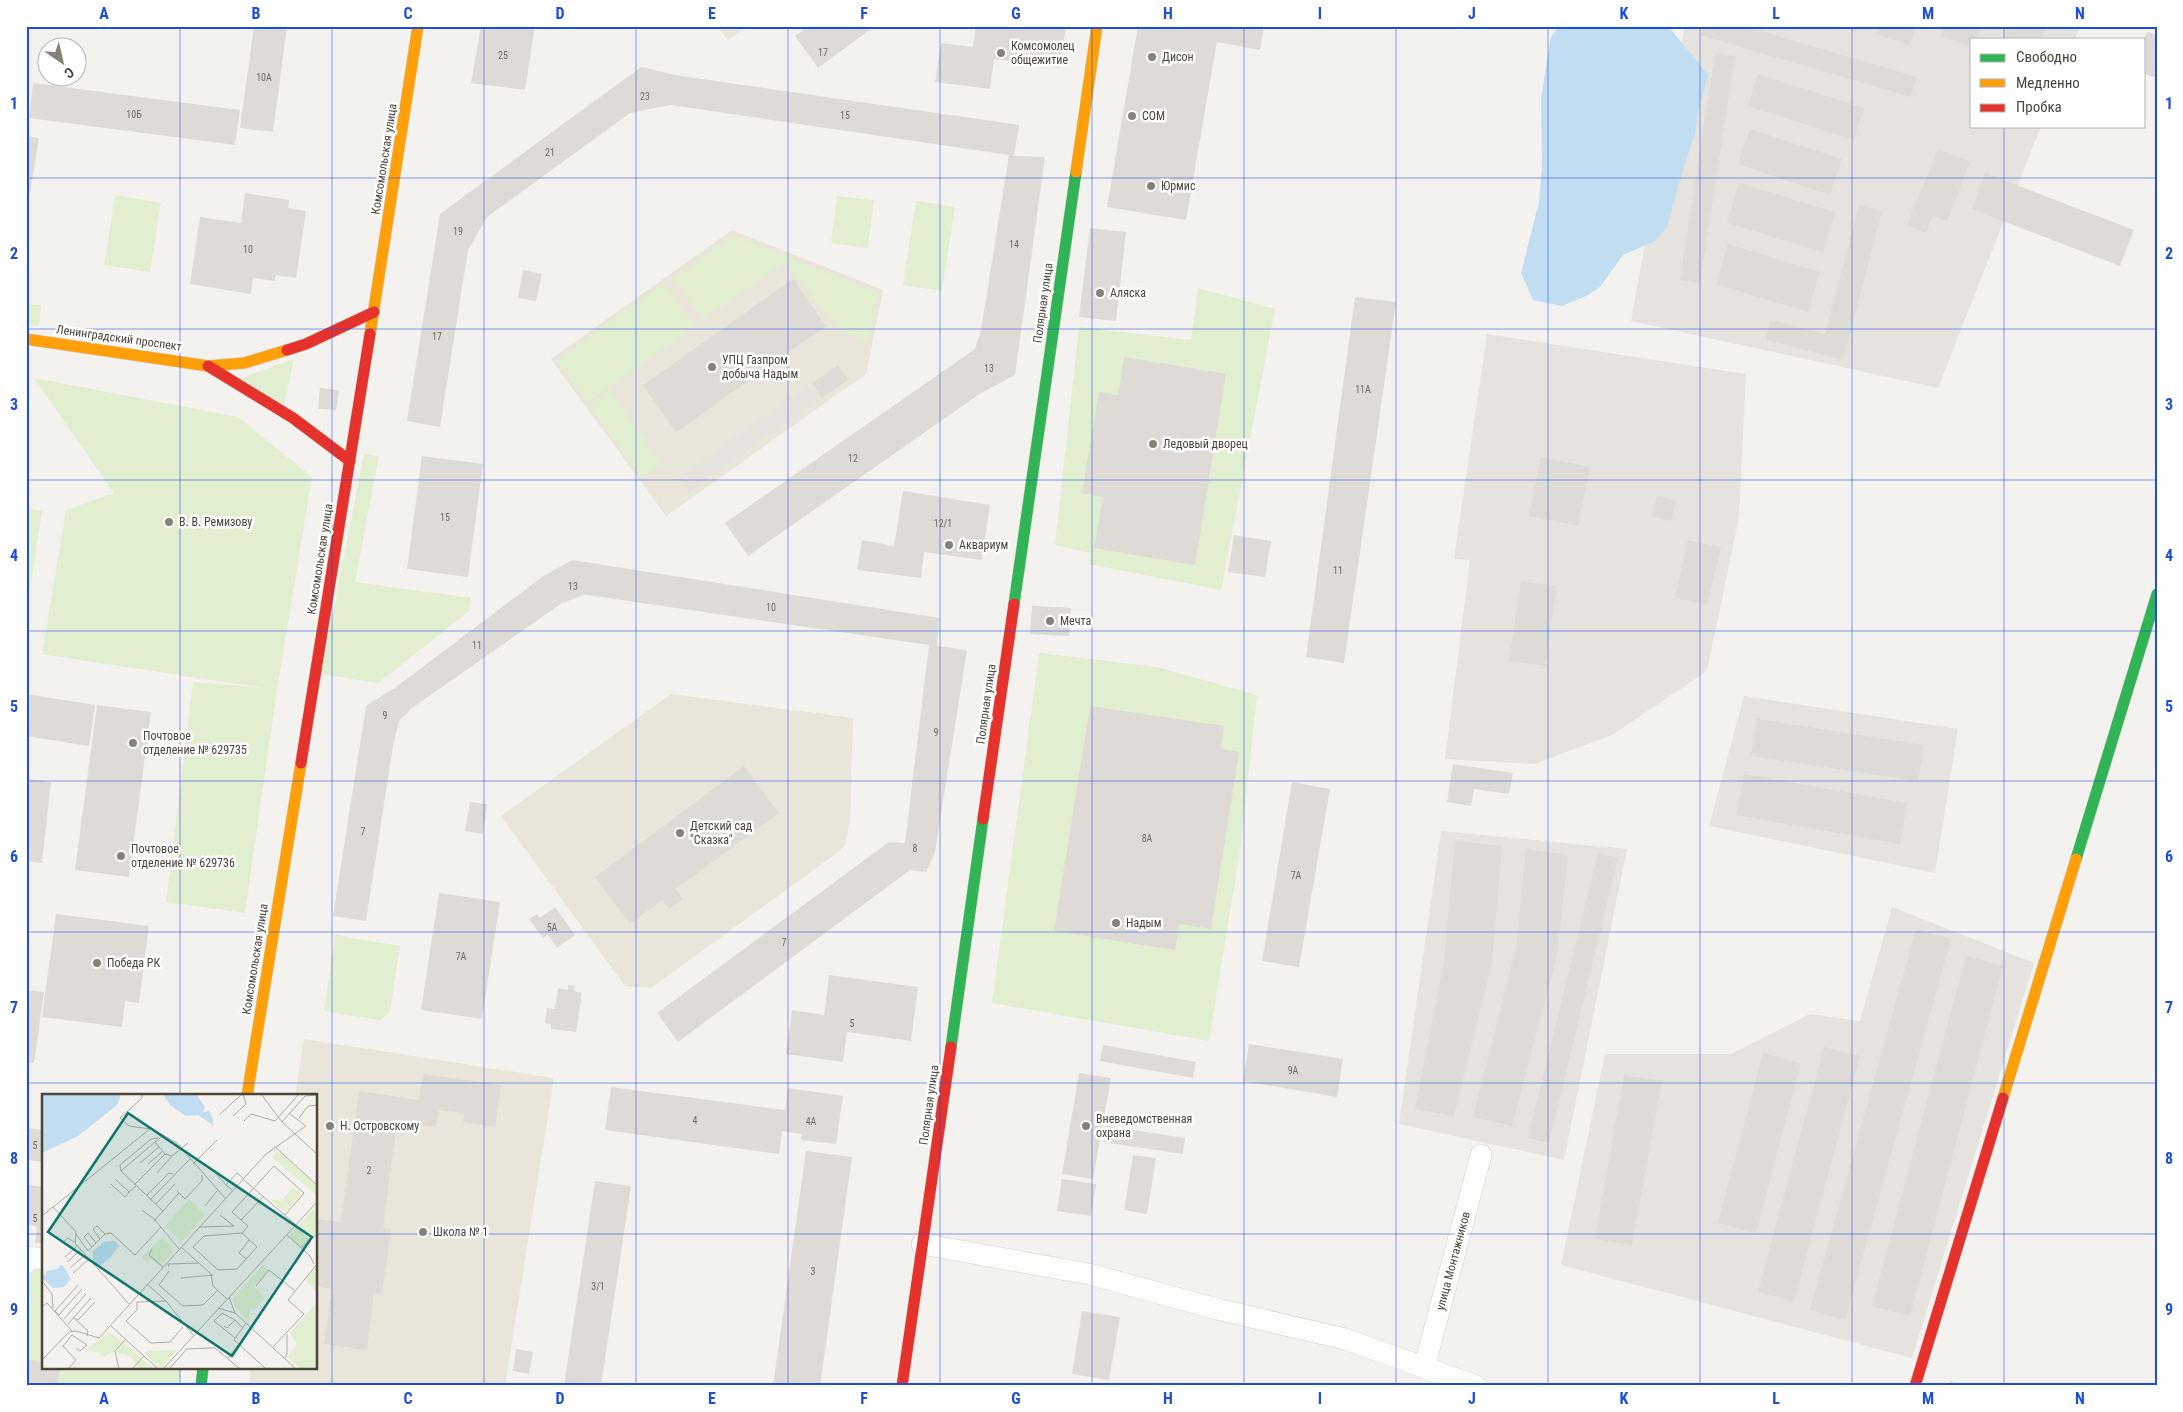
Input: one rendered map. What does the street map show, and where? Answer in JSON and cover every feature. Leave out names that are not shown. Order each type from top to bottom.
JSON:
[{"type":"street","name":"Комсомольская улица","points":[[246,1094],[374,312],[418,26]]},
{"type":"street","name":"Полярная улица","points":[[902,1386],[1097,26]]},
{"type":"street","points":[[208,366],[244,363],[277,354],[306,344],[374,312]]},
{"type":"street","name":"Ленинградский проспект","points":[[26,339],[208,366]]},
{"type":"street","points":[[208,366],[293,418],[350,461]]},
{"type":"street","points":[[1915,1386],[2157,594]]},
{"type":"street","name":"улица Монтажников","points":[[1424,1368],[1481,1155]]},
{"type":"street","points":[[922,1244],[1089,1274],[1224,1311],[1345,1339],[1476,1386]]},
{"type":"street","points":[[26,1263],[28,1257],[42,1259]]},
{"type":"street","points":[[201,1386],[203,1370]]},
{"type":"shaded area","points":[[717,26],[746,26],[728,40]]},
{"type":"shaded area","points":[[1685,26],[2080,26],[2075,38],[1970,38],[1970,128],[2040,128],[1938,388],[1631,321]]},
{"type":"shaded area","name":"УПЦ Газпром добыча Надым","points":[[732,230],[883,290],[866,374],[666,516],[551,359]]},
{"type":"shaded area","points":[[1487,334],[1746,374],[1739,517],[1707,671],[1612,735],[1534,764],[1445,759],[1470,560],[1454,559]]},
{"type":"shaded area","points":[[808,385],[819,400],[689,492],[678,477]]},
{"type":"shaded area","name":"Детский сад \"Сказка\"","points":[[671,694],[853,718],[850,822],[845,844],[841,850],[651,988],[625,986],[501,816]]},
{"type":"shaded area","points":[[1744,696],[1958,729],[1935,873],[1709,826]]},
{"type":"shaded area","points":[[1441,831],[1627,849],[1564,1160],[1399,1124]]},
{"type":"shaded area","points":[[1892,907],[2034,963],[1912,1358],[1561,1265],[1605,1054],[1731,1054],[1810,1014],[1860,1021]]},
{"type":"shaded area","name":"Школа № 1","points":[[304,1039],[554,1078],[505,1386],[249,1386],[251,1370],[318,1370],[318,1094],[295,1094]]},
{"type":"green space","points":[[115,195],[161,203],[150,272],[104,265]]},
{"type":"green space","points":[[837,196],[874,200],[868,248],[831,243]]},
{"type":"green space","points":[[916,201],[955,207],[942,291],[903,285]]},
{"type":"green space","points":[[733,235],[878,293],[868,342],[838,328],[785,262],[703,320],[673,279]]},
{"type":"green space","points":[[664,283],[695,326],[587,403],[556,360]]},
{"type":"green space","points":[[1198,288],[1275,309],[1221,590],[1089,564],[1090,553],[1055,545],[1079,327],[1191,340]]},
{"type":"green space","points":[[26,304],[41,305],[39,326],[26,325]]},
{"type":"green space","points":[[294,359],[283,410],[238,379]]},
{"type":"green space","points":[[34,378],[238,417],[312,477],[277,690],[245,913],[166,902],[193,682],[264,688],[42,654],[66,510],[114,493]]},
{"type":"green space","points":[[610,390],[661,464],[641,478],[589,405]]},
{"type":"green space","points":[[364,454],[379,456],[355,582],[471,598],[469,611],[378,683],[321,674]]},
{"type":"green space","points":[[26,508],[42,511],[30,590],[26,589]]},
{"type":"green space","name":"Надым","points":[[1039,653],[1157,667],[1257,695],[1241,844],[1209,1041],[992,1003]]},
{"type":"green space","points":[[335,935],[400,946],[390,1012],[380,1020],[324,1011]]},
{"type":"green space","points":[[26,1266],[42,1269],[42,1370],[181,1370],[178,1386],[26,1386]]},
{"type":"water","points":[[1559,26],[1668,26],[1708,75],[1699,107],[1695,133],[1667,227],[1655,241],[1623,255],[1600,287],[1588,295],[1562,306],[1533,300],[1521,273],[1539,202],[1542,166],[1541,99],[1551,37]]},
{"type":"building","points":[[254,26],[287,26],[273,132],[240,128]]},
{"type":"building","points":[[481,26],[535,26],[525,90],[471,83]]},
{"type":"building","points":[[809,26],[875,26],[818,68],[795,36]]},
{"type":"building","name":"Комсомолец общежитие","points":[[976,26],[1066,26],[1060,68],[994,59],[990,89],[935,82],[941,43],[973,47]]},
{"type":"building","points":[[1138,26],[1264,26],[1260,50],[1217,42],[1186,220],[1107,207]]},
{"type":"building","points":[[1703,26],[1744,26],[1917,77],[1911,97],[1700,35]]},
{"type":"building","points":[[1837,26],[1857,26],[1855,32]]},
{"type":"building","points":[[1878,26],[1916,26],[1910,45],[1876,34]]},
{"type":"building","points":[[1943,26],[1981,26],[1977,38],[1970,38],[1970,45],[1940,36]]},
{"type":"building","points":[[2008,26],[2047,26],[2042,38],[2004,38]]},
{"type":"building","points":[[2147,32],[2157,35],[2157,78],[2146,75],[2146,38],[2144,38]]},
{"type":"building","points":[[1715,53],[1735,56],[1700,283],[1680,280]]},
{"type":"building","points":[[641,67],[675,75],[1019,125],[1014,156],[1045,157],[1015,375],[981,393],[748,556],[725,523],[975,349],[981,330],[1009,155],[671,105],[630,113],[487,217],[468,250],[440,427],[407,421],[440,214]]},
{"type":"building","points":[[1758,74],[1864,108],[1854,140],[1748,106]]},
{"type":"building","points":[[33,83],[38,84],[38,88],[71,88],[240,110],[235,145],[29,118]]},
{"type":"building","points":[[1750,129],[1842,159],[1830,195],[1738,164]]},
{"type":"building","points":[[26,136],[39,138],[28,205],[26,205]]},
{"type":"building","points":[[1938,149],[1970,162],[1947,221],[1933,216],[1926,233],[1907,225]]},
{"type":"building","points":[[1985,173],[2134,230],[2120,266],[1972,209]]},
{"type":"building","points":[[1739,183],[1835,212],[1823,252],[1727,223]]},
{"type":"building","points":[[245,193],[289,200],[288,208],[306,211],[296,278],[276,275],[275,281],[253,278],[251,294],[190,284],[200,217],[241,223]]},
{"type":"building","points":[[1859,205],[1882,211],[1843,360],[1766,340],[1771,320],[1825,334]]},
{"type":"building","points":[[1090,228],[1126,232],[1116,321],[1079,317]]},
{"type":"building","points":[[1728,244],[1820,272],[1808,312],[1716,284]]},
{"type":"building","points":[[523,270],[542,274],[536,301],[518,298]]},
{"type":"building","points":[[793,279],[826,326],[676,432],[643,385]]},
{"type":"building","points":[[1355,297],[1396,302],[1344,663],[1306,657]]},
{"type":"building","name":"Ледовый дворец","points":[[1124,357],[1226,374],[1195,565],[1094,548],[1103,497],[1082,493],[1099,392],[1118,395]]},
{"type":"building","points":[[838,365],[848,380],[822,398],[812,383]]},
{"type":"building","points":[[320,388],[339,390],[336,410],[318,409]]},
{"type":"building","points":[[422,456],[483,464],[468,577],[407,569]]},
{"type":"building","points":[[1541,457],[1590,467],[1578,526],[1529,516]]},
{"type":"building","points":[[903,491],[990,505],[982,560],[924,552],[921,578],[857,570],[862,540],[894,546]]},
{"type":"building","points":[[1657,496],[1676,500],[1671,521],[1652,516]]},
{"type":"building","points":[[1234,535],[1271,541],[1265,577],[1228,572]]},
{"type":"building","points":[[1688,540],[1721,547],[1707,605],[1675,598]]},
{"type":"building","points":[[572,560],[939,618],[937,646],[967,650],[935,852],[926,872],[910,870],[678,1042],[657,1013],[889,842],[905,843],[929,645],[594,596],[583,595],[562,603],[412,708],[399,721],[393,746],[366,921],[333,916],[366,706],[396,687],[542,577]]},
{"type":"building","points":[[1521,581],[1557,586],[1545,666],[1509,661]]},
{"type":"building","name":"Мечта","points":[[1032,606],[1071,608],[1069,636],[1030,634]]},
{"type":"building","points":[[26,694],[95,705],[89,746],[26,736]]},
{"type":"building","points":[[97,705],[151,712],[129,877],[75,870]]},
{"type":"building","points":[[1090,706],[1224,726],[1221,749],[1239,752],[1211,929],[1179,924],[1175,950],[1054,931]]},
{"type":"building","points":[[1757,719],[1924,745],[1918,781],[1751,756]]},
{"type":"building","points":[[1453,764],[1513,773],[1509,794],[1474,789],[1471,806],[1447,802]]},
{"type":"building","points":[[744,766],[779,813],[676,889],[683,899],[669,909],[662,900],[630,924],[595,877]]},
{"type":"building","points":[[1744,774],[1907,803],[1900,844],[1736,815]]},
{"type":"building","points":[[26,779],[51,782],[42,863],[26,861]]},
{"type":"building","points":[[1292,782],[1330,789],[1299,967],[1262,961]]},
{"type":"building","points":[[470,802],[487,804],[483,834],[465,831]]},
{"type":"building","points":[[1455,841],[1502,846],[1492,963],[1454,1116],[1415,1109],[1444,960]]},
{"type":"building","points":[[1526,849],[1568,855],[1557,956],[1512,1126],[1473,1117],[1516,948]]},
{"type":"building","points":[[1598,853],[1618,858],[1549,1143],[1528,1138]]},
{"type":"building","points":[[439,893],[500,902],[482,1019],[421,1010]]},
{"type":"building","points":[[555,907],[575,935],[557,948],[548,935],[543,938],[529,919],[537,914],[540,918]]},
{"type":"building","name":"Победа РК","points":[[56,914],[149,926],[139,1003],[125,1001],[122,1027],[42,1017]]},
{"type":"building","points":[[1916,929],[1951,939],[1845,1320],[1810,1310]]},
{"type":"building","points":[[1966,956],[2003,966],[1910,1316],[1872,1306]]},
{"type":"building","points":[[829,975],[918,987],[911,1041],[847,1032],[843,1062],[786,1054],[792,1010],[824,1015]]},
{"type":"building","points":[[568,985],[575,986],[574,991],[582,993],[576,1032],[551,1029],[551,1024],[545,1023],[547,1008],[555,1009],[558,988],[568,990]]},
{"type":"building","points":[[26,990],[44,992],[34,1063],[26,1062]]},
{"type":"building","points":[[1249,1044],[1343,1059],[1337,1097],[1243,1081]]},
{"type":"building","points":[[1103,1045],[1196,1062],[1193,1078],[1100,1061]]},
{"type":"building","points":[[1824,1047],[1860,1056],[1794,1301],[1758,1292]]},
{"type":"building","points":[[1763,1053],[1801,1063],[1756,1233],[1718,1223]]},
{"type":"building","name":"Вневедомственная охрана","points":[[1079,1073],[1111,1078],[1093,1179],[1062,1174]]},
{"type":"building","points":[[423,1074],[501,1085],[495,1127],[463,1122],[464,1113],[439,1110],[436,1127],[397,1122],[383,1228],[391,1229],[382,1294],[374,1293],[367,1350],[324,1344],[332,1289],[318,1286],[318,1219],[341,1222],[359,1091],[419,1100]]},
{"type":"building","points":[[1624,1075],[1662,1081],[1632,1245],[1595,1239]]},
{"type":"building","points":[[611,1087],[785,1110],[788,1088],[843,1096],[836,1144],[801,1140],[802,1134],[782,1131],[779,1154],[605,1130]]},
{"type":"building","points":[[1106,1126],[1185,1138],[1183,1154],[1103,1142]]},
{"type":"building","points":[[26,1128],[42,1130],[42,1162],[26,1160]]},
{"type":"building","points":[[806,1151],[852,1157],[820,1386],[773,1386]]},
{"type":"building","points":[[1133,1155],[1156,1158],[1147,1214],[1124,1210]]},
{"type":"building","points":[[1062,1179],[1096,1184],[1091,1216],[1057,1211]]},
{"type":"building","points":[[595,1181],[631,1186],[601,1386],[564,1386]]},
{"type":"building","points":[[29,1185],[42,1187],[42,1244],[35,1243],[37,1226],[26,1225]]},
{"type":"building","points":[[1082,1311],[1120,1317],[1109,1380],[1072,1374]]},
{"type":"building","points":[[516,1349],[533,1352],[529,1374],[513,1371]]},
{"type":"building","points":[[26,1360],[42,1362],[42,1370],[60,1370],[57,1386],[26,1386]]},
{"type":"building","points":[[1950,1381],[1967,1385],[1967,1386],[1949,1386]]},
{"type":"traffic: fast","points":[[1014,604],[1076,172]]},
{"type":"traffic: fast","points":[[2076,859],[2157,594]]},
{"type":"traffic: fast","points":[[951,1047],[983,819]]},
{"type":"traffic: fast","points":[[201,1386],[203,1370]]},
{"type":"traffic: slow","points":[[370,334],[418,26]]},
{"type":"traffic: slow","points":[[1076,172],[1097,26]]},
{"type":"traffic: slow","points":[[26,339],[208,366],[244,363],[287,350]]},
{"type":"traffic: slow","points":[[247,1094],[301,763]]},
{"type":"traffic: slow","points":[[2003,1098],[2076,859]]},
{"type":"traffic: jam","points":[[287,350],[306,344],[374,312]]},
{"type":"traffic: jam","points":[[301,763],[370,334]]},
{"type":"traffic: jam","points":[[208,366],[293,418],[350,461]]},
{"type":"traffic: jam","points":[[983,819],[1014,604]]},
{"type":"traffic: jam","points":[[902,1386],[951,1047]]},
{"type":"traffic: jam","points":[[1915,1386],[2003,1098]]},
{"type":"place","name":"Комсомолец общежитие","points":[[1001,53]]},
{"type":"place","name":"Дисон","points":[[1152,57]]},
{"type":"place","name":"СОМ","points":[[1132,116]]},
{"type":"place","name":"Юрмис","points":[[1151,186]]},
{"type":"place","name":"Аляска","points":[[1100,293]]},
{"type":"place","name":"УПЦ Газпром добыча Надым","points":[[712,367]]},
{"type":"place","name":"Ледовый дворец","points":[[1153,444]]},
{"type":"place","name":"В. В. Ремизову","points":[[169,522]]},
{"type":"place","name":"Аквариум","points":[[949,545]]},
{"type":"place","name":"Мечта","points":[[1050,621]]},
{"type":"place","name":"Почтовое отделение № 629735","points":[[133,743]]},
{"type":"place","name":"Детский сад \"Сказка\"","points":[[680,833]]},
{"type":"place","name":"Почтовое отделение № 629736","points":[[121,856]]},
{"type":"place","name":"Надым","points":[[1116,923]]},
{"type":"place","name":"Победа РК","points":[[97,963]]},
{"type":"place","name":"Н. Островскому","points":[[330,1126]]},
{"type":"place","name":"Вневедомственная охрана","points":[[1086,1126]]},
{"type":"place","name":"Школа № 1","points":[[423,1232]]}]
